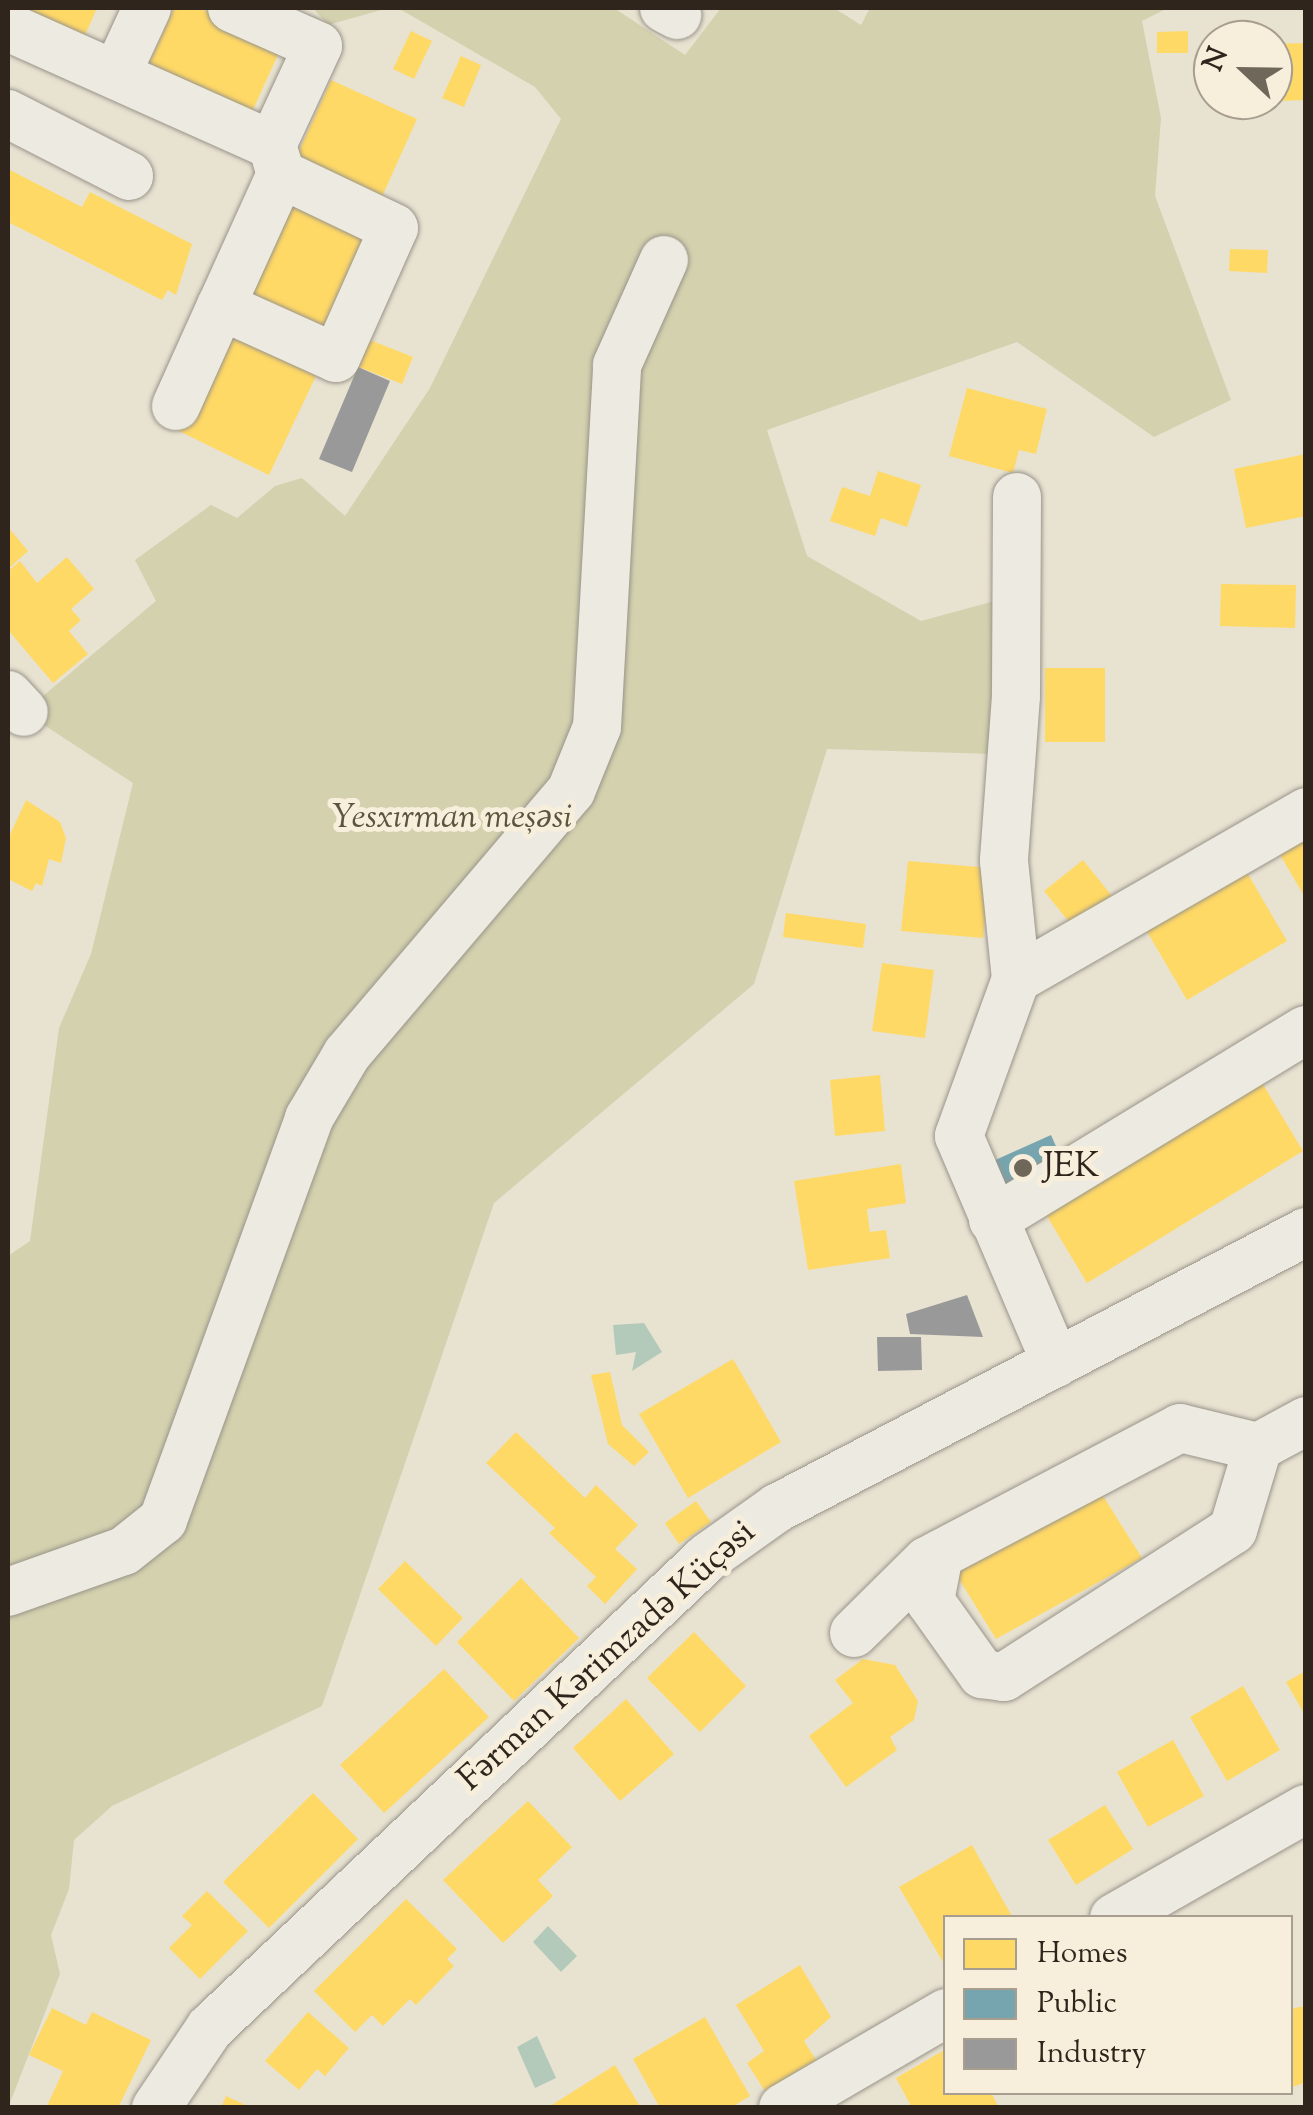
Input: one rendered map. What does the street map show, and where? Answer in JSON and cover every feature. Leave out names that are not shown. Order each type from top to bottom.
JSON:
[{"type":"street","points":[[116,75],[148,8]]},
{"type":"street","points":[[176,406],[222,306],[318,46],[232,8]]},
{"type":"street","points":[[8,27],[116,75],[394,228],[336,358],[222,306]]},
{"type":"street","points":[[8,114],[130,176]]},
{"type":"street","points":[[8,1592],[124,1551],[164,1520],[309,1118],[346,1054],[570,791],[597,727],[617,365],[664,260]]},
{"type":"street","points":[[1018,498],[1016,696],[1004,861],[1016,979],[959,1136],[1056,1362]]},
{"type":"street","points":[[1016,979],[1306,812]]},
{"type":"street","points":[[993,1220],[1306,1030]]},
{"type":"street","name":"Fərman Kərimzadə Küçəsi","points":[[156,2108],[210,2028],[708,1557],[776,1508],[1306,1232]]},
{"type":"street","points":[[854,1633],[939,1554],[1180,1428],[1258,1448],[1306,1422]]},
{"type":"street","points":[[939,1554],[930,1601],[982,1674],[1004,1677],[1233,1530],[1258,1448]]},
{"type":"street","points":[[1119,1915],[1306,1809]]},
{"type":"street","points":[[783,2108],[943,2015]]},
{"type":"green space","points":[[313,8],[388,8],[328,25]]},
{"type":"green space","name":"Yesxırman meşəsi","points":[[398,8],[614,8],[685,55],[721,8],[834,8],[861,25],[870,8],[1168,8],[1142,21],[1161,118],[1155,196],[1231,400],[1154,437],[1017,342],[767,430],[807,556],[921,621],[1002,599],[994,754],[827,749],[754,984],[494,1203],[322,1706],[112,1806],[74,1840],[69,1889],[51,1935],[60,1974],[8,2108],[8,1256],[30,1241],[59,1028],[91,954],[133,783],[24,712],[156,601],[135,560],[211,505],[237,518],[275,486],[302,478],[345,516],[430,388],[561,119],[535,87]]},
{"type":"shaded area","points":[[644,1323],[662,1352],[632,1371],[636,1352],[616,1355],[613,1325]]},
{"type":"shaded area","points":[[548,1926],[577,1956],[561,1972],[533,1942]]},
{"type":"shaded area","points":[[537,2036],[556,2078],[535,2088],[517,2047]]},
{"type":"building: Homes","points":[[8,8],[97,8],[81,44]]},
{"type":"building: Homes","points":[[174,8],[199,8],[282,46],[246,125],[143,77]]},
{"type":"building: Homes","points":[[411,31],[432,41],[414,79],[393,69]]},
{"type":"building: Homes","points":[[1188,31],[1188,53],[1157,53],[1157,32]]},
{"type":"building: Homes","points":[[1293,43],[1306,43],[1306,100],[1293,100]]},
{"type":"building: Homes","points":[[461,56],[481,65],[464,107],[442,98]]},
{"type":"building: Homes","points":[[331,80],[417,119],[380,201],[294,162]]},
{"type":"building: Homes","points":[[8,169],[82,207],[90,192],[192,244],[176,295],[168,290],[162,300],[8,222]]},
{"type":"building: Homes","points":[[293,199],[368,235],[324,330],[247,296]]},
{"type":"building: Homes","points":[[1230,249],[1268,250],[1267,273],[1229,271]]},
{"type":"building: Homes","points":[[225,331],[316,376],[269,475],[177,430]]},
{"type":"building: Homes","points":[[370,340],[413,357],[402,384],[359,367]]},
{"type":"building: Homes","points":[[967,388],[1047,409],[1036,454],[1019,450],[1013,473],[949,456]]},
{"type":"building: Homes","points":[[1306,454],[1306,516],[1246,528],[1234,469]]},
{"type":"building: Homes","points":[[878,471],[921,485],[907,527],[881,518],[875,536],[830,521],[842,487],[870,496]]},
{"type":"building: Homes","points":[[8,527],[28,551],[8,569]]},
{"type":"building: Homes","points":[[67,557],[94,589],[71,609],[81,620],[69,631],[88,654],[53,683],[8,630],[8,571],[20,561],[37,583]]},
{"type":"building: Homes","points":[[1221,584],[1296,585],[1295,628],[1220,626]]},
{"type":"building: Homes","points":[[1045,668],[1105,668],[1105,742],[1045,742]]},
{"type":"building: Homes","points":[[26,800],[60,822],[66,838],[61,863],[49,859],[42,886],[36,883],[32,891],[8,879],[8,839]]},
{"type":"building: Homes","points":[[1306,831],[1306,899],[1276,848]]},
{"type":"building: Homes","points":[[1083,860],[1112,896],[1074,928],[1044,891]]},
{"type":"building: Homes","points":[[908,861],[990,868],[983,938],[901,931]]},
{"type":"building: Homes","points":[[1242,864],[1287,941],[1187,1000],[1142,923]]},
{"type":"building: Homes","points":[[786,913],[866,924],[863,948],[783,937]]},
{"type":"building: Homes","points":[[882,963],[934,970],[925,1038],[872,1031]]},
{"type":"building: Homes","points":[[880,1075],[885,1131],[835,1136],[830,1080]]},
{"type":"building: Homes","points":[[1261,1081],[1303,1151],[1087,1283],[1045,1213]]},
{"type":"building: Homes","points":[[901,1164],[906,1203],[867,1209],[870,1232],[886,1230],[890,1258],[808,1270],[794,1181]]},
{"type":"building: Homes","points":[[733,1359],[781,1442],[688,1498],[639,1414]]},
{"type":"building: Homes","points":[[610,1372],[622,1425],[649,1452],[634,1466],[608,1444],[591,1375]]},
{"type":"building: Homes","points":[[516,1432],[585,1498],[596,1485],[638,1525],[615,1549],[637,1569],[605,1604],[587,1586],[596,1577],[549,1533],[555,1528],[486,1463]]},
{"type":"building: Homes","points":[[1100,1491],[1142,1558],[996,1639],[956,1574]]},
{"type":"building: Homes","points":[[696,1501],[711,1522],[679,1544],[665,1523]]},
{"type":"building: Homes","points":[[405,1561],[463,1618],[436,1646],[378,1589]]},
{"type":"building: Homes","points":[[521,1578],[579,1638],[514,1701],[457,1642]]},
{"type":"building: Homes","points":[[694,1632],[746,1686],[700,1732],[647,1678]]},
{"type":"building: Homes","points":[[863,1659],[895,1665],[918,1701],[914,1720],[890,1737],[897,1750],[846,1787],[809,1736],[853,1703],[835,1680]]},
{"type":"building: Homes","points":[[444,1669],[489,1717],[384,1813],[340,1765]]},
{"type":"building: Homes","points":[[1306,1671],[1306,1717],[1286,1682]]},
{"type":"building: Homes","points":[[1243,1686],[1280,1750],[1227,1781],[1190,1717]]},
{"type":"building: Homes","points":[[626,1699],[674,1754],[620,1801],[573,1748]]},
{"type":"building: Homes","points":[[1173,1740],[1204,1796],[1148,1827],[1117,1772]]},
{"type":"building: Homes","points":[[313,1793],[358,1839],[269,1928],[223,1882]]},
{"type":"building: Homes","points":[[528,1801],[572,1847],[538,1880],[553,1896],[503,1943],[443,1880]]},
{"type":"building: Homes","points":[[1105,1805],[1133,1849],[1076,1885],[1048,1840]]},
{"type":"building: Homes","points":[[972,1845],[1011,1915],[943,1915],[943,1962],[899,1887]]},
{"type":"building: Homes","points":[[207,1891],[248,1931],[200,1979],[169,1948],[192,1925],[182,1916]]},
{"type":"building: Homes","points":[[406,1899],[457,1949],[447,1959],[454,1966],[416,2005],[410,1999],[383,2026],[372,2015],[355,2032],[314,1991]]},
{"type":"building: Homes","points":[[800,1965],[831,2017],[804,2041],[816,2060],[765,2091],[747,2063],[764,2051],[736,2005]]},
{"type":"building: Homes","points":[[1306,2006],[1306,2082],[1293,2087],[1293,2008]]},
{"type":"building: Homes","points":[[52,2008],[86,2025],[92,2012],[151,2040],[118,2108],[46,2108],[63,2071],[29,2055]]},
{"type":"building: Homes","points":[[308,2012],[349,2048],[325,2076],[317,2069],[299,2090],[265,2061]]},
{"type":"building: Homes","points":[[705,2017],[750,2096],[730,2108],[660,2108],[633,2059]]},
{"type":"building: Homes","points":[[943,2051],[943,2095],[992,2095],[999,2108],[912,2108],[896,2078]]},
{"type":"building: Homes","points":[[615,2065],[641,2108],[547,2108]]},
{"type":"building: Homes","points":[[226,2096],[252,2108],[221,2108]]},
{"type":"building: Public","name":"JEK","points":[[1051,1135],[1066,1169],[993,1203],[980,1167]]},
{"type":"building: Industry","points":[[358,367],[390,381],[352,472],[319,459]]},
{"type":"building: Industry","points":[[967,1295],[983,1337],[910,1334],[906,1314]]},
{"type":"building: Industry","points":[[877,1337],[921,1337],[922,1370],[878,1371]]},
{"type":"place","name":"JEK","points":[[1023,1168]]}]
